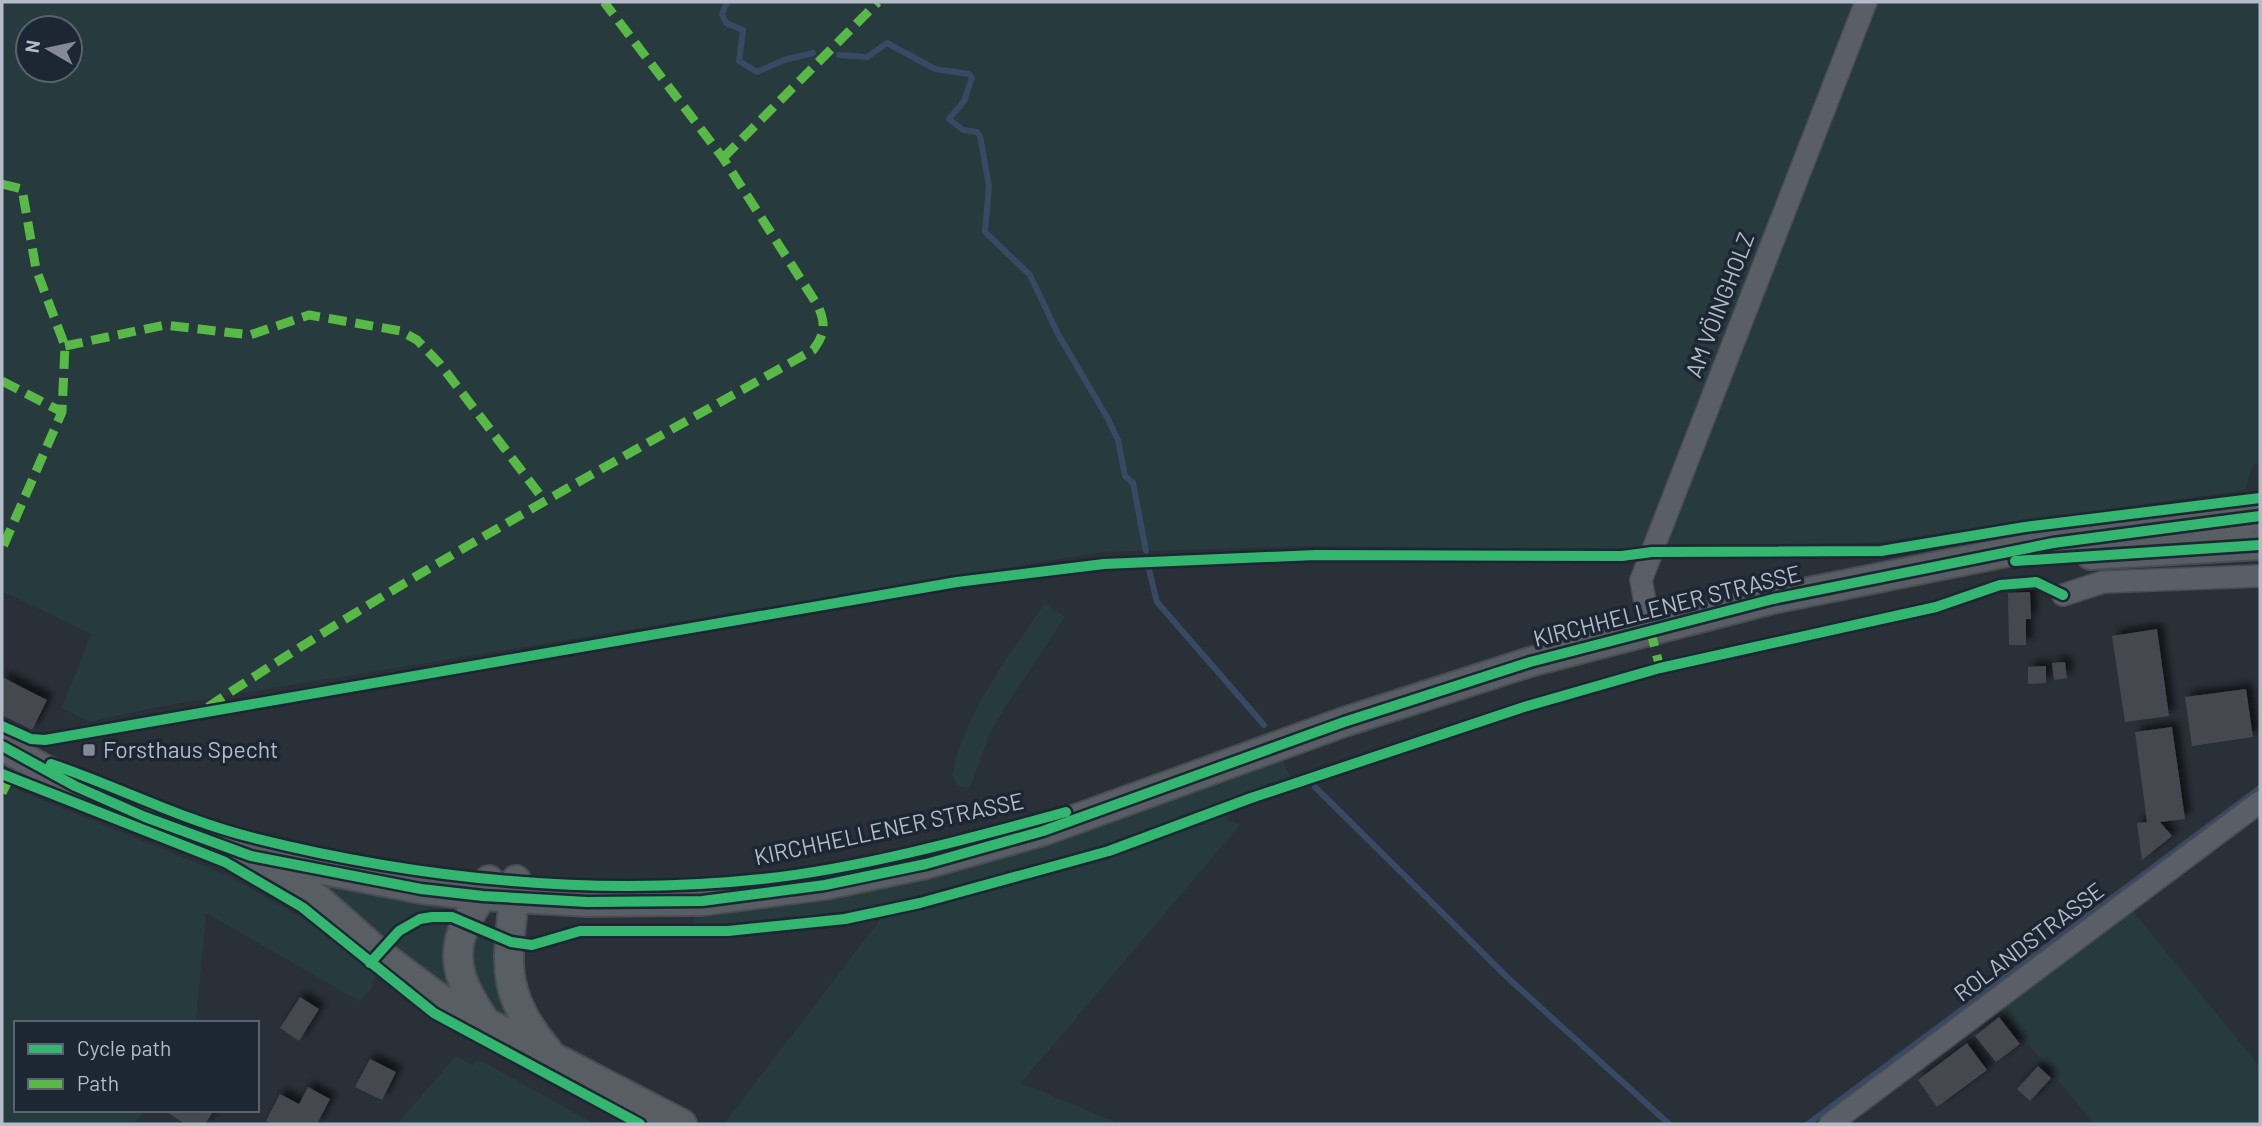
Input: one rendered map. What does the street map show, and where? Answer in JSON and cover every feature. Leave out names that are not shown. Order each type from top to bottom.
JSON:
[{"type":"main road","name":"KIRCHHELLENER STRASSE","points":[[501,888],[701,885],[765,879],[962,838],[1181,779],[1530,662],[1773,598],[1945,567],[2053,543],[2260,516]]},
{"type":"main road","name":"KIRCHHELLENER STRASSE","points":[[1945,567],[2260,545]]},
{"type":"main road","points":[[10,749],[75,786],[145,817],[251,856],[421,889],[501,888]]},
{"type":"main road","points":[[10,749],[253,838],[501,888]]},
{"type":"main road","points":[[251,856],[318,899],[422,987],[488,1026],[551,1054],[682,1124]]},
{"type":"main road","points":[[488,1026],[470,999],[458,970],[457,948],[466,923],[501,888]]},
{"type":"main road","points":[[501,888],[511,990],[529,1028],[551,1054]]},
{"type":"street","name":"AM VÖINGHOLZ","points":[[1650,629],[1641,580],[1866,2]]},
{"type":"street","points":[[2063,595],[2103,582],[2260,576]]},
{"type":"street","name":"ROLANDSTRASSE","points":[[1830,1124],[2260,802]]},
{"type":"green space","points":[[2,2],[2260,2],[2260,464],[2253,464],[2245,490],[1880,542],[1621,550],[1316,546],[1103,552],[157,707],[90,722],[62,708],[91,634],[2,591]]},
{"type":"green space","points":[[1045,603],[1065,617],[989,735],[970,788],[958,786],[952,775],[967,728],[1003,664]]},
{"type":"green space","points":[[1283,760],[1291,779],[1101,846],[919,895],[829,915],[695,927],[694,913],[1079,832]]},
{"type":"green space","points":[[10,787],[231,877],[331,935],[375,976],[371,989],[359,1001],[206,913],[196,1021],[14,1021],[14,1112],[143,1112],[134,1124],[2,1124],[2,805]]},
{"type":"green space","points":[[1233,811],[1226,820],[1240,825],[1021,1083],[1120,1124],[724,1124],[882,917],[1110,855]]},
{"type":"green space","points":[[306,878],[462,904],[456,913],[444,912],[415,917],[380,940]]},
{"type":"green space","points":[[2131,909],[2260,1067],[2260,1124],[2094,1124],[2000,1010]]},
{"type":"green space","points":[[425,921],[456,922],[460,1000],[388,947],[404,930]]},
{"type":"green space","points":[[471,929],[501,943],[510,1018],[503,1023],[470,977]]},
{"type":"green space","points":[[456,1056],[473,1065],[478,1059],[595,1124],[397,1124]]},
{"type":"building","points":[[2030,592],[2031,619],[2026,619],[2026,645],[2009,645],[2008,593]]},
{"type":"building","points":[[2157,629],[2169,716],[2125,722],[2112,636]]},
{"type":"building","points":[[2065,662],[2067,678],[2054,680],[2052,663]]},
{"type":"building","points":[[2046,666],[2046,683],[2028,684],[2028,667]]},
{"type":"building","points":[[2,677],[47,700],[32,730],[2,715]]},
{"type":"building","points":[[2246,689],[2253,737],[2192,746],[2185,697]]},
{"type":"building","points":[[2172,727],[2185,819],[2160,822],[2172,836],[2142,860],[2137,823],[2147,822],[2135,732]]},
{"type":"building","points":[[300,997],[319,1009],[299,1041],[280,1028]]},
{"type":"building","points":[[1999,1017],[2020,1044],[1996,1062],[1975,1036]]},
{"type":"building","points":[[1967,1043],[1987,1070],[1937,1107],[1918,1080]]},
{"type":"building","points":[[370,1059],[396,1072],[382,1100],[355,1087]]},
{"type":"building","points":[[2038,1066],[2051,1078],[2030,1101],[2017,1089]]},
{"type":"building","points":[[308,1087],[330,1099],[317,1124],[272,1124],[266,1121],[280,1094],[299,1104]]},
{"type":"building","points":[[167,1112],[213,1112],[205,1124],[185,1124]]},
{"type":"waterway","points":[[727,2],[722,14],[726,23],[743,30],[739,61],[757,72],[784,60],[813,53]]},
{"type":"waterway","points":[[839,55],[867,57],[887,43],[935,69],[969,74],[972,78],[964,101],[949,119],[963,130],[977,132],[980,136],[989,186],[985,232],[1030,275],[1058,334],[1108,419],[1118,440],[1125,476],[1133,483],[1146,551]]},
{"type":"waterway","points":[[1149,570],[1157,602],[1264,725]]},
{"type":"waterway","points":[[1315,787],[1508,978],[1669,1124]]},
{"type":"waterway","points":[[1808,1124],[2260,788]]},
{"type":"marked path","points":[[208,707],[431,567],[813,350],[817,344],[823,329],[818,306],[723,158],[604,2]]},
{"type":"marked path","points":[[723,158],[878,2]]},
{"type":"marked path","points":[[2,184],[22,189],[36,269],[65,346],[62,412],[2,549]]},
{"type":"marked path","points":[[65,346],[165,325],[250,335],[309,315],[401,331],[417,340],[440,364],[544,500]]},
{"type":"marked path","points":[[2,381],[62,412]]},
{"type":"marked path","points":[[1650,629],[1660,668]]},
{"type":"marked path","points":[[2,793],[10,777]]},
{"type":"cycle path","points":[[2,726],[31,739],[45,740],[957,582],[1104,564],[1316,555],[1622,556],[1652,552],[1881,551],[2025,527],[2260,498]]},
{"type":"cycle path","points":[[2,746],[75,786],[145,817],[251,856],[421,889],[483,896],[587,902],[702,901],[825,885],[926,864],[1043,831],[1344,722],[1530,662],[1773,599],[2053,543],[2260,516]]},
{"type":"cycle path","points":[[2015,561],[2260,545]]},
{"type":"cycle path","points":[[370,963],[399,931],[420,919],[432,917],[452,917],[511,942],[532,945],[580,931],[728,931],[845,919],[920,903],[1109,851],[1251,798],[1524,707],[1660,668],[1936,607],[2000,585],[2036,582],[2063,595]]},
{"type":"cycle path","points":[[51,764],[177,813],[254,838],[316,852],[443,874],[571,885],[699,884],[799,874],[915,852],[1066,812]]},
{"type":"cycle path","points":[[2,774],[225,862],[302,907],[434,1013],[640,1124]]},
{"type":"place","name":"Forsthaus Specht","points":[[89,750]]}]
